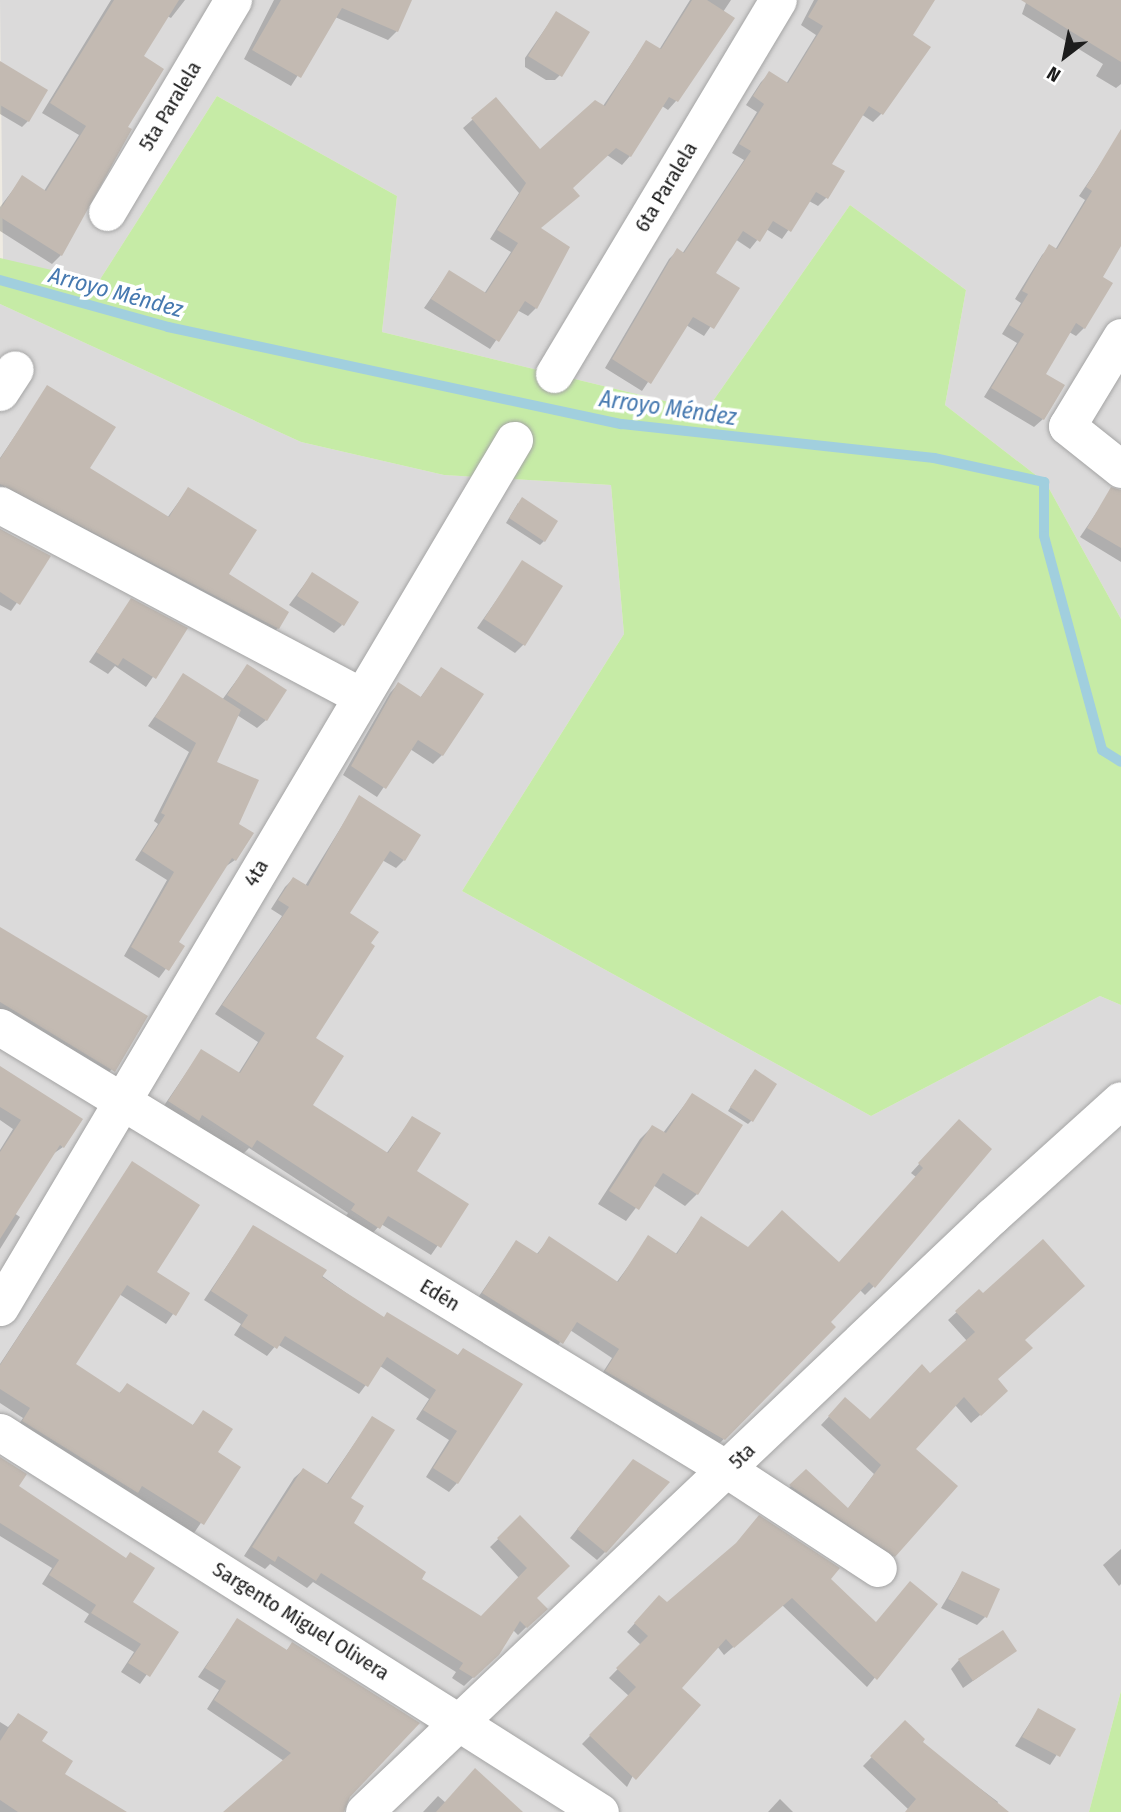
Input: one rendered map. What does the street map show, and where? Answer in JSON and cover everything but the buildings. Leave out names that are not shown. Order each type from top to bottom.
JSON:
[{"type":"street","name":"5ta Paralela","points":[[107,212],[233,0]]},
{"type":"street","name":"6ta Paralela","points":[[554,374],[778,0]]},
{"type":"street","points":[[1121,337],[1067,426],[1121,469]]},
{"type":"street","name":"4ta","points":[[0,1307],[514,440]]},
{"type":"street","points":[[0,505],[361,696]]},
{"type":"street","name":"Edén","points":[[0,1027],[728,1470],[878,1568]]},
{"type":"street","name":"5ta","points":[[364,1812],[463,1722],[992,1216],[1121,1100]]},
{"type":"street","name":"Sargento Miguel Olivera","points":[[0,1432],[463,1722],[600,1812]]},
{"type":"shaded area","points":[[0,0],[1121,0],[1121,619],[1046,483],[945,405],[966,290],[850,205],[706,411],[382,332],[397,196],[217,96],[99,281],[3,260]]},
{"type":"shaded area","points":[[0,304],[301,442],[444,475],[611,485],[624,634],[462,891],[871,1116],[1100,996],[1121,1005],[1121,1691],[1089,1812],[0,1812]]},
{"type":"green space","points":[[217,96],[397,196],[382,332],[706,411],[850,205],[966,290],[945,405],[1046,483],[1121,619],[1121,1005],[1100,996],[871,1116],[462,891],[624,634],[611,485],[444,475],[301,442],[0,304],[0,258],[99,281]]},
{"type":"green space","points":[[1121,1691],[1121,1812],[1089,1812]]},
{"type":"waterway","name":"Arroyo Méndez","points":[[0,280],[168,327],[622,424],[934,458],[1044,482],[1044,536],[1102,750],[1121,762]]}]
